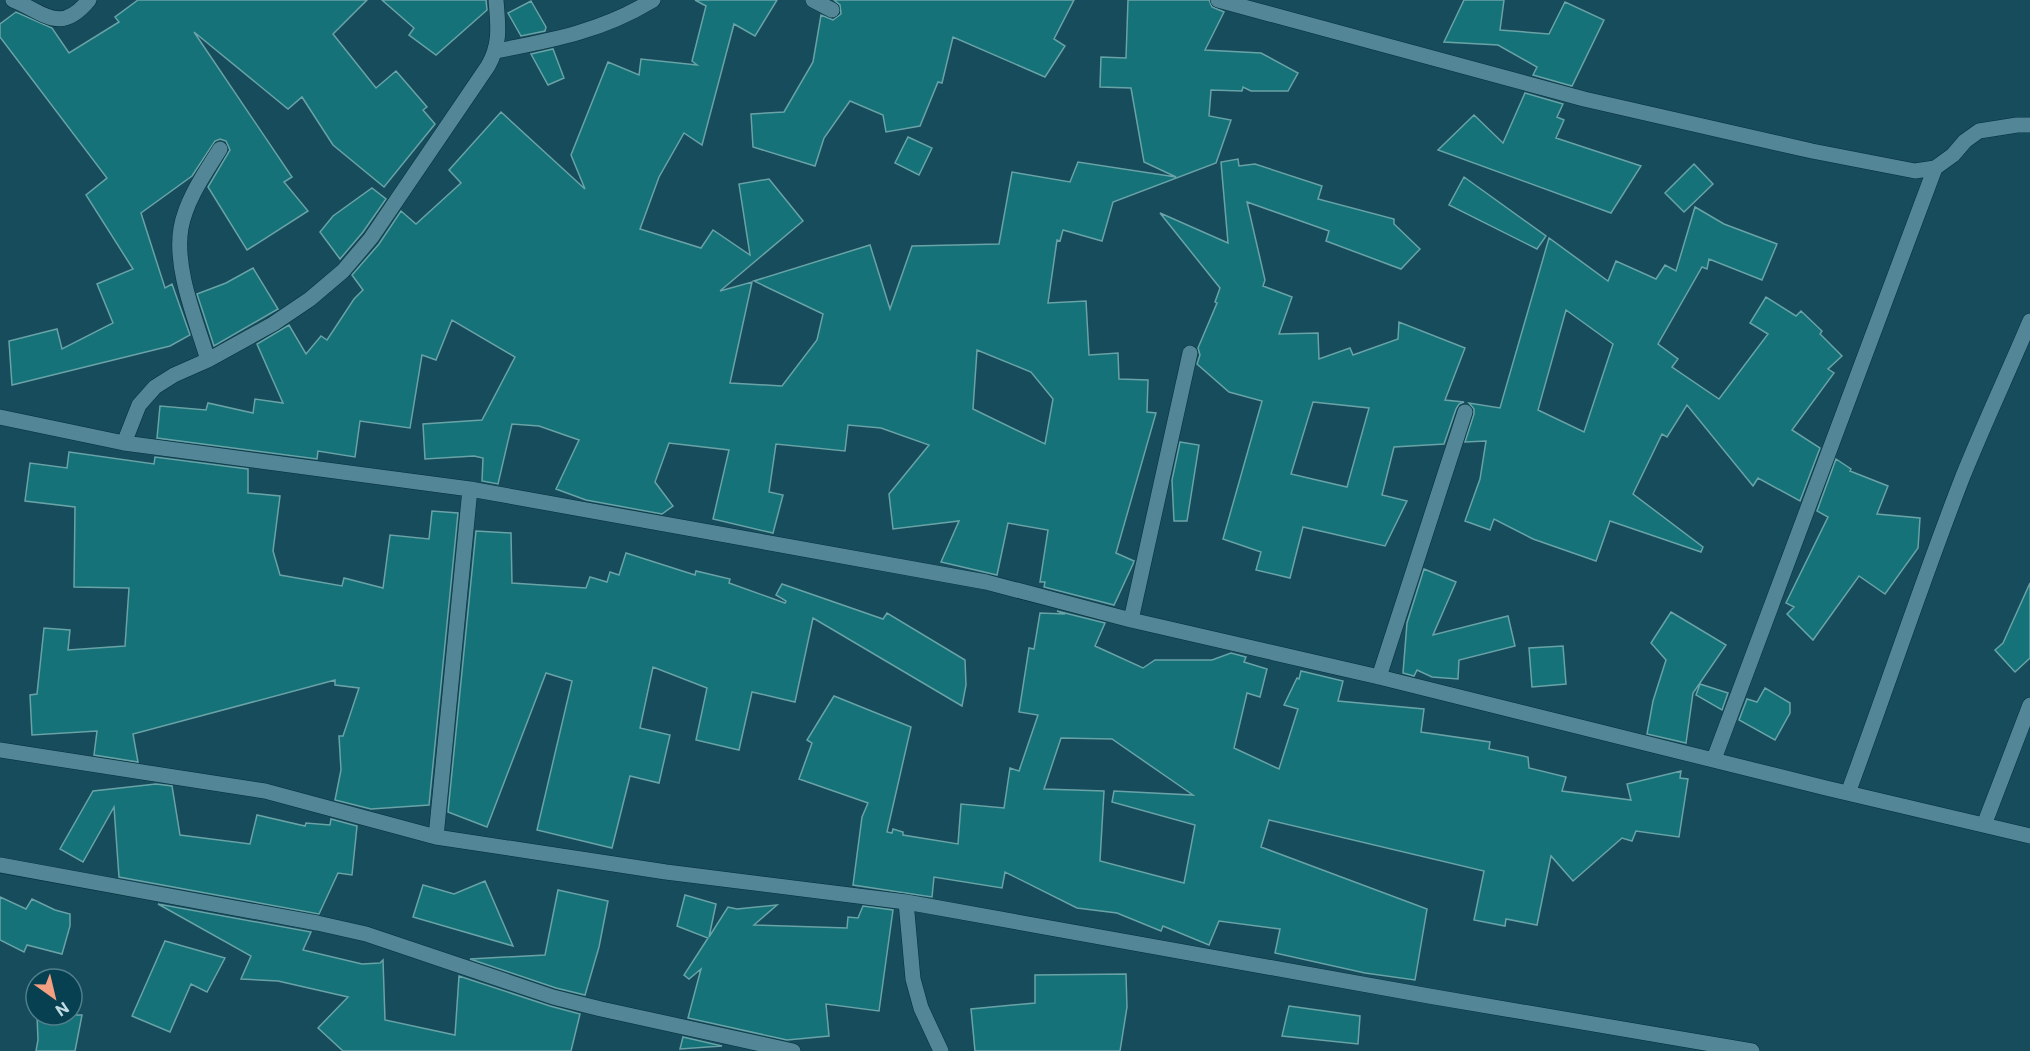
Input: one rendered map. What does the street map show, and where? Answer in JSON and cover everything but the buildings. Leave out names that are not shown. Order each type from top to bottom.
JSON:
[{"type":"street","points":[[13,0],[55,20],[72,16],[89,0]]},
{"type":"street","points":[[124,442],[139,405],[146,396],[174,375],[208,360],[273,324],[310,299],[344,271],[396,202],[496,51],[498,37],[496,0]]},
{"type":"street","points":[[496,51],[584,32],[609,24],[653,0]]},
{"type":"street","points":[[813,0],[832,10]]},
{"type":"street","points":[[1218,0],[1595,101],[1812,151],[1915,171],[1935,168],[1979,131],[2030,125]]},
{"type":"street","points":[[208,360],[186,288],[181,256],[181,228],[189,204],[220,149]]},
{"type":"street","points":[[1714,759],[1935,168]]},
{"type":"street","points":[[1848,793],[1964,476],[2030,321]]},
{"type":"street","points":[[1131,620],[1190,353]]},
{"type":"street","points":[[1379,677],[1465,412]]},
{"type":"street","points":[[0,417],[124,442],[470,489],[986,582],[1131,620],[1379,677],[2030,836]]},
{"type":"street","points":[[436,837],[470,489]]},
{"type":"street","points":[[1984,825],[2030,705]]},
{"type":"street","points":[[0,750],[265,791],[436,837],[666,872],[906,902],[1429,996],[1752,1051]]},
{"type":"street","points":[[0,865],[366,934],[553,997],[793,1051]]},
{"type":"street","points":[[906,902],[913,979],[921,1008],[940,1051]]}]
